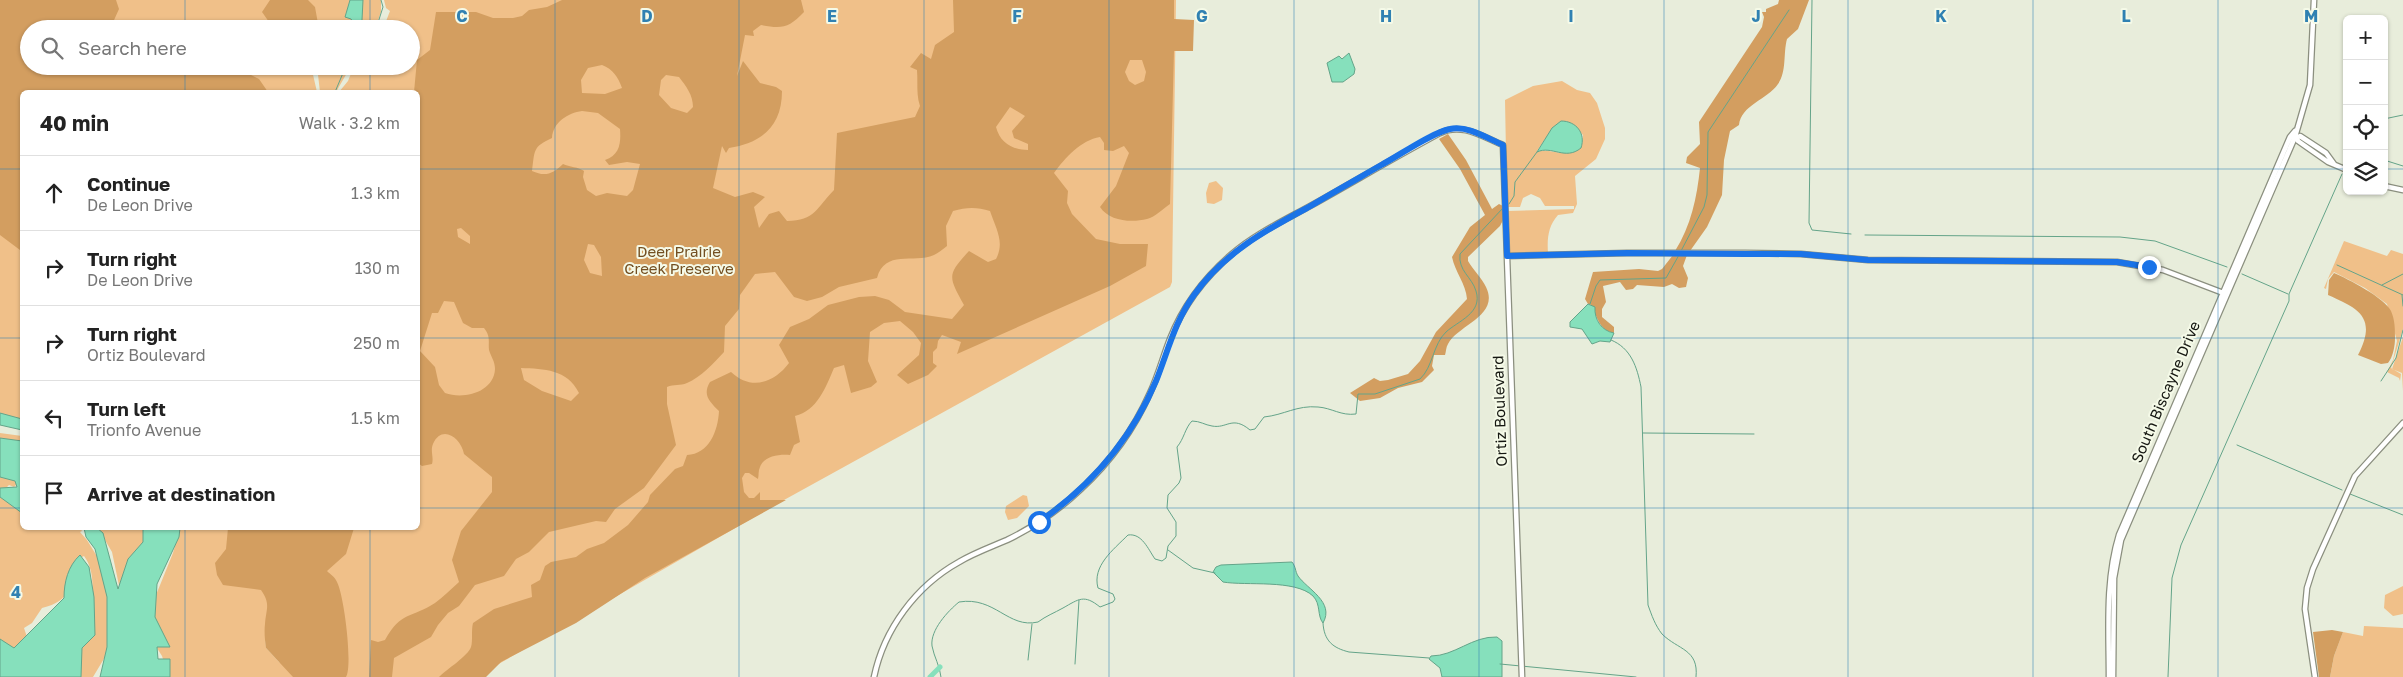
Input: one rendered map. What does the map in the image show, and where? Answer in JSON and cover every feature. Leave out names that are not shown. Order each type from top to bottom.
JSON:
[{"type":"street","name":"South Biscayne Drive","points":[[2109,677],[2110,584],[2117,540],[2294,137],[2310,85],[2314,0]]},
{"type":"street","name":"Ortiz Boulevard","points":[[874,677],[880,656],[891,631],[904,610],[938,575],[960,561],[1008,539],[1039,522],[1067,502],[1102,468],[1124,439],[1143,408],[1173,333],[1186,307],[1208,276],[1231,255],[1280,223],[1445,130],[1455,128],[1467,130],[1503,145],[1522,677]]},
{"type":"street","points":[[2294,137],[2343,168]]},
{"type":"street","points":[[2388,187],[2403,190]]},
{"type":"street","points":[[1507,256],[1627,253],[1801,254],[1868,260],[2117,262],[2164,270],[2224,294]]},
{"type":"street","name":"South Biscayne Drive","points":[[2113,677],[2114,578],[2122,540],[2224,294]]},
{"type":"street","points":[[2314,677],[2306,609],[2310,577],[2355,476],[2403,422]]},
{"type":"green space","points":[[0,0],[381,0],[381,12],[378,20],[20,20],[20,75],[313,75],[317,90],[20,90],[20,421],[1,415]]},
{"type":"green space","points":[[0,0],[116,0],[119,9],[114,20],[20,20],[20,75],[251,75],[259,79],[267,90],[20,90],[20,250],[0,235]]},
{"type":"green space","points":[[270,0],[308,0],[315,7],[317,20],[268,20],[262,12]]},
{"type":"green space","name":"Deer Prairie Creek Preserve","points":[[384,0],[1176,0],[1172,282],[1170,287],[784,500],[476,677],[166,677],[167,672],[162,656],[157,648],[154,619],[156,595],[173,553],[179,530],[420,530],[420,90],[341,90],[350,75],[420,75],[420,20],[386,20],[390,11],[386,8]],"holes":[[[265,635],[280,663],[266,648]]]},
{"type":"green space","name":"Deer Prairie Creek Preserve","points":[[562,0],[801,0],[804,12],[794,21],[780,27],[761,25],[753,31],[754,36],[745,35],[737,76],[743,61],[760,83],[776,87],[782,91],[781,103],[774,123],[760,137],[741,146],[729,148],[726,153],[722,146],[713,188],[735,197],[753,192],[765,197],[754,207],[759,228],[769,214],[779,211],[787,221],[804,219],[810,216],[834,190],[837,133],[915,117],[920,106],[917,70],[910,67],[921,53],[931,59],[935,45],[954,32],[953,0],[1174,0],[1174,19],[1194,20],[1193,51],[1174,51],[1170,204],[1153,216],[1141,220],[1121,220],[1104,212],[1100,207],[1116,186],[1129,153],[1124,146],[1113,151],[1104,150],[1104,143],[1100,137],[1086,142],[1068,156],[1054,173],[1068,191],[1067,203],[1072,214],[1096,239],[1120,244],[1148,244],[1146,266],[1110,286],[957,354],[961,342],[942,335],[938,341],[937,348],[933,352],[933,363],[937,366],[928,375],[908,384],[897,375],[919,355],[921,343],[913,332],[900,321],[884,323],[870,332],[868,361],[877,382],[871,387],[851,393],[844,365],[834,368],[815,404],[803,413],[795,416],[800,442],[794,445],[790,455],[777,455],[765,460],[759,468],[758,479],[749,473],[745,473],[742,478],[744,492],[749,498],[754,498],[760,492],[760,500],[786,500],[645,578],[576,623],[501,662],[486,677],[439,677],[469,651],[472,644],[473,623],[494,609],[532,597],[531,585],[540,580],[545,566],[551,562],[576,557],[587,549],[604,543],[628,525],[648,502],[650,495],[675,469],[683,466],[687,455],[695,454],[707,446],[717,426],[719,411],[707,395],[710,382],[731,372],[739,378],[754,383],[769,380],[776,376],[789,363],[779,345],[790,327],[809,319],[828,305],[859,297],[875,296],[889,300],[905,312],[952,319],[964,305],[955,288],[952,276],[957,265],[969,251],[988,262],[996,259],[999,253],[1000,241],[990,211],[976,208],[963,209],[953,211],[946,226],[947,246],[934,255],[893,260],[886,263],[877,278],[839,287],[822,297],[807,301],[794,297],[775,272],[755,274],[740,295],[739,309],[725,326],[724,352],[707,370],[697,377],[684,384],[667,387],[667,404],[676,445],[644,488],[615,509],[606,522],[596,521],[549,532],[529,552],[516,559],[504,576],[475,585],[459,606],[448,613],[431,637],[394,658],[392,677],[369,677],[371,640],[378,642],[385,640],[396,624],[407,616],[435,603],[459,582],[452,560],[461,531],[492,492],[492,477],[464,454],[455,439],[446,434],[437,438],[433,444],[432,464],[422,466],[420,464],[420,351],[420,90],[414,90],[416,75],[420,75],[420,58],[430,50],[436,12],[476,12],[493,18],[513,18],[522,16],[529,10],[547,7]],"holes":[[[1130,60],[1142,60],[1146,72],[1144,81],[1135,85],[1129,81],[1125,72]],[[602,65],[609,69],[615,74],[622,88],[605,94],[582,93],[581,80],[588,68]],[[666,75],[679,77],[687,87],[693,103],[693,107],[687,113],[671,108],[659,95],[661,80]],[[1010,107],[1025,116],[1012,131],[1014,138],[1028,144],[1028,150],[1012,147],[1004,141],[996,127]],[[582,111],[598,113],[620,129],[617,152],[605,160],[609,165],[627,162],[640,164],[633,190],[627,196],[607,193],[596,196],[587,190],[583,177],[584,171],[563,164],[556,170],[545,174],[532,171],[534,154],[538,147],[552,138],[555,127],[562,119]],[[461,228],[470,236],[470,244],[458,237],[457,229]],[[588,244],[594,245],[601,257],[602,276],[590,273],[584,260]],[[444,301],[454,302],[463,323],[472,328],[484,328],[495,366],[493,377],[484,389],[469,395],[453,395],[445,393],[439,385],[435,367],[420,351],[432,313],[438,313]],[[521,368],[546,370],[561,375],[568,379],[579,393],[571,401],[542,391],[524,380]]]},
{"type":"green space","points":[[1779,0],[1809,0],[1798,29],[1787,39],[1781,79],[1773,90],[1744,112],[1739,125],[1730,131],[1724,160],[1722,195],[1707,227],[1690,251],[1675,251],[1689,221],[1697,190],[1700,168],[1686,163],[1687,157],[1700,144],[1699,122],[1762,27],[1764,17],[1762,12],[1766,12],[1766,9],[1778,4]]},
{"type":"green space","points":[[318,75],[346,75],[337,90],[320,90]]},
{"type":"green space","points":[[1562,81],[1577,90],[1590,93],[1597,103],[1605,128],[1605,139],[1596,159],[1575,176],[1577,204],[1573,213],[1558,215],[1552,224],[1549,233],[1548,253],[1508,255],[1507,211],[1574,209],[1574,206],[1545,206],[1540,198],[1531,194],[1523,198],[1520,207],[1507,207],[1505,100],[1533,86]],"holes":[[[1571,123],[1583,135],[1581,148],[1574,151],[1564,153],[1537,151],[1545,139]]]},
{"type":"green space","points":[[1448,134],[1466,160],[1492,209],[1499,204],[1503,206],[1503,220],[1500,226],[1468,257],[1472,268],[1486,287],[1489,297],[1487,305],[1483,313],[1453,337],[1447,345],[1445,355],[1434,355],[1432,366],[1434,370],[1422,382],[1398,388],[1380,398],[1360,401],[1350,393],[1374,378],[1380,381],[1408,374],[1420,361],[1436,332],[1467,299],[1465,288],[1452,257],[1470,227],[1485,215],[1460,169],[1439,139]]},
{"type":"green space","points":[[1216,181],[1223,188],[1222,200],[1214,204],[1207,203],[1206,193],[1209,183]]},
{"type":"green space","points":[[2344,241],[2387,256],[2391,250],[2403,254],[2403,329],[2391,368],[2401,374],[2400,381],[2399,378],[2387,372],[2393,360],[2397,341],[2387,304],[2365,288],[2334,272],[2328,279],[2326,289],[2324,288]]},
{"type":"green space","points":[[1673,255],[1687,255],[1683,266],[1688,278],[1686,287],[1679,288],[1672,284],[1664,287],[1637,285],[1633,289],[1626,290],[1620,282],[1603,286],[1606,302],[1602,309],[1602,317],[1614,327],[1614,333],[1601,326],[1590,304],[1585,299],[1593,272],[1639,269],[1658,271],[1662,269]]},
{"type":"green space","points":[[2334,273],[2357,284],[2382,300],[2391,311],[2395,341],[2388,363],[2381,364],[2358,355],[2366,332],[2365,323],[2357,310],[2328,295],[2329,280]]},
{"type":"green space","points":[[2403,337],[2403,391],[2402,373],[2392,369]]},
{"type":"green space","points":[[0,433],[20,436],[20,444],[0,442]]},
{"type":"green space","points":[[0,477],[15,480],[18,483],[14,487],[9,485],[6,488],[0,489]]},
{"type":"green space","points":[[1023,495],[1027,496],[1029,506],[1017,518],[1008,520],[1005,512],[1006,506]]},
{"type":"green space","points":[[0,498],[6,498],[10,504],[20,508],[20,530],[81,530],[80,532],[98,558],[110,600],[108,652],[93,677],[80,677],[80,654],[92,591],[92,578],[84,556],[80,558],[65,596],[52,605],[42,608],[32,623],[24,628],[27,637],[0,665]]},
{"type":"green space","points":[[99,530],[148,530],[147,536],[121,595],[112,552]]},
{"type":"green space","points":[[228,530],[353,530],[346,554],[327,571],[334,577],[340,589],[347,630],[349,659],[346,677],[293,677],[266,648],[267,603],[261,590],[223,585],[217,575],[215,563],[226,549]]},
{"type":"green space","points":[[2403,586],[2403,614],[2393,616],[2384,608],[2385,595]]},
{"type":"green space","points":[[2364,626],[2403,628],[2403,677],[2330,677],[2334,656],[2343,632],[2363,636]]},
{"type":"green space","points":[[2332,630],[2343,632],[2334,656],[2330,677],[2319,677],[2313,632]]},
{"type":"shaded area","points":[[350,0],[363,0],[362,20],[352,20],[345,17]]},
{"type":"shaded area","points":[[1349,53],[1355,69],[1354,74],[1343,82],[1332,82],[1327,63],[1339,56],[1342,59]]},
{"type":"shaded area","points":[[1561,121],[1571,123],[1581,133],[1581,148],[1569,153],[1548,150],[1537,152],[1552,128]]},
{"type":"shaded area","points":[[1588,304],[1595,307],[1597,320],[1602,327],[1614,333],[1610,342],[1600,341],[1592,344],[1582,329],[1570,327],[1570,322]]},
{"type":"shaded area","points":[[0,413],[20,418],[20,430],[0,425]]},
{"type":"shaded area","points":[[0,438],[20,441],[20,512],[0,497],[0,488],[17,487],[15,481],[0,477]]},
{"type":"shaded area","points":[[84,530],[99,530],[103,533],[118,589],[128,559],[143,542],[143,530],[180,530],[179,537],[157,584],[155,617],[170,647],[157,647],[158,659],[170,659],[170,677],[100,677],[107,647],[107,597],[95,549],[86,537]]},
{"type":"shaded area","points":[[80,555],[89,567],[94,597],[95,635],[82,648],[81,677],[0,677],[0,639],[14,648],[64,598],[65,586],[72,564]]},
{"type":"shaded area","points":[[1292,562],[1298,576],[1323,602],[1326,615],[1323,623],[1315,599],[1305,591],[1283,585],[1223,582],[1213,572],[1216,567],[1221,565]]},
{"type":"shaded area","points":[[1497,637],[1502,641],[1502,677],[1442,677],[1440,668],[1429,659],[1431,656],[1448,653],[1480,640]]},
{"type":"waterway","points":[[379,20],[383,7],[381,0]]},
{"type":"waterway","points":[[1812,0],[1809,223],[1812,230],[1851,234]]},
{"type":"waterway","points":[[1681,251],[1704,207],[1707,195],[1708,132],[1789,10]]},
{"type":"waterway","points":[[336,90],[342,75]]},
{"type":"waterway","points":[[2388,118],[2403,115]]},
{"type":"waterway","points":[[1509,204],[1514,196],[1515,182],[1537,152]]},
{"type":"waterway","points":[[2388,161],[2403,166]]},
{"type":"waterway","points":[[2168,677],[2172,578],[2181,545],[2289,301],[2289,294],[2342,174]]},
{"type":"waterway","points":[[941,677],[932,640],[941,621],[959,602],[972,601],[992,608],[1018,621],[1027,623],[1038,622],[1078,600],[1090,600],[1100,607],[1113,602],[1115,599],[1113,594],[1098,588],[1098,573],[1105,559],[1128,535],[1137,536],[1141,539],[1155,559],[1162,561],[1166,558],[1168,546],[1176,536],[1176,522],[1167,508],[1168,495],[1181,478],[1177,447],[1192,421],[1217,426],[1239,423],[1250,430],[1255,429],[1264,417],[1304,407],[1318,407],[1346,414],[1356,414],[1358,394],[1375,394],[1420,379],[1428,368],[1442,337],[1468,316],[1476,305],[1476,291],[1461,265],[1460,254],[1503,208]]},
{"type":"waterway","points":[[1865,235],[2120,237],[2155,241],[2227,267]]},
{"type":"waterway","points":[[1590,304],[1600,280],[1666,278],[1679,255]]},
{"type":"waterway","points":[[2337,265],[2403,295]]},
{"type":"waterway","points":[[2242,274],[2288,294]]},
{"type":"waterway","points":[[2382,285],[2403,274]]},
{"type":"waterway","points":[[2402,295],[2403,306]]},
{"type":"waterway","points":[[2381,381],[2396,358],[2403,330]]},
{"type":"waterway","points":[[1611,340],[1624,348],[1632,359],[1641,387],[1648,605],[1662,634],[1691,655],[1696,668],[1696,677]]},
{"type":"waterway","points":[[1643,433],[1754,434]]},
{"type":"waterway","points":[[2237,445],[2342,490]]},
{"type":"waterway","points":[[2350,494],[2403,515]]},
{"type":"waterway","points":[[1168,550],[1193,568],[1215,573]]},
{"type":"waterway","points":[[1075,664],[1079,600]]},
{"type":"waterway","points":[[1323,623],[1325,635],[1330,643],[1349,652],[1429,658]]},
{"type":"waterway","points":[[1028,660],[1032,624]]},
{"type":"waterway","points":[[1500,664],[1636,677]]},
{"type":"waterway","points":[[930,677],[940,667]]},
{"type":"route","points":[[1039,522],[1067,502],[1091,480],[1124,439],[1150,394],[1178,322],[1208,276],[1240,247],[1254,238],[1445,130],[1459,128],[1467,130],[1503,145],[1507,256],[1627,253],[1801,254],[1868,260],[2117,262],[2149,267]]}]
